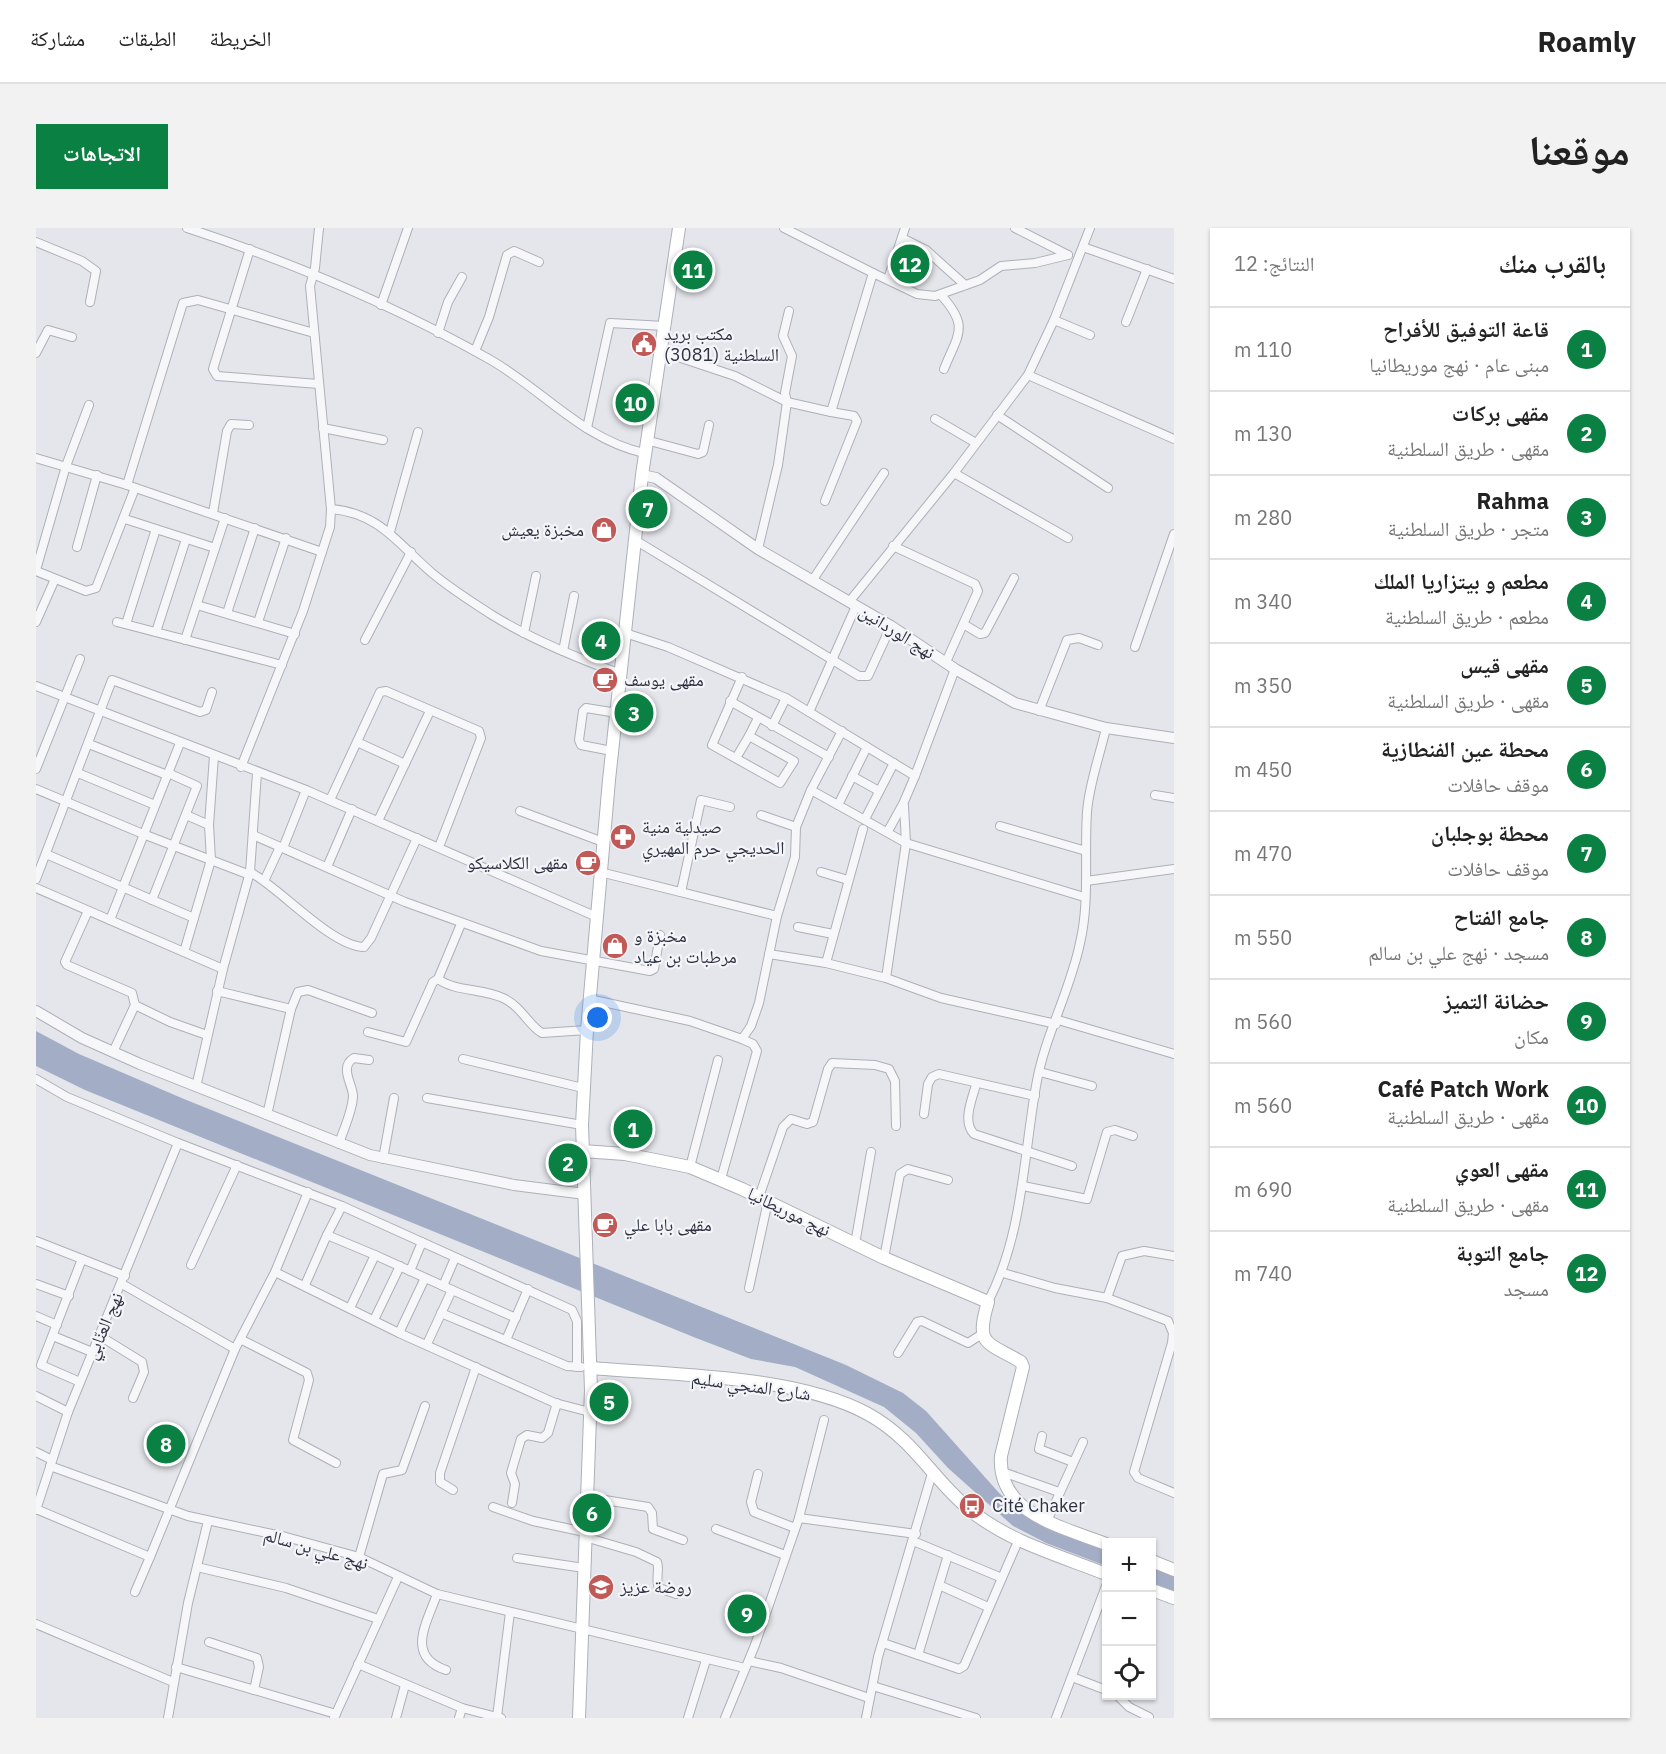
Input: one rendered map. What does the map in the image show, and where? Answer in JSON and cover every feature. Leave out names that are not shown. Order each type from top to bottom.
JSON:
[{"type":"main road","points":[[579,1718],[591,1368],[582,1151],[583,1088],[600,872],[645,446],[679,228]]},
{"type":"main road","name":"نهج موريطانيا","points":[[582,1151],[625,1154],[690,1167],[722,1179],[884,1258],[988,1302]]},
{"type":"main road","points":[[988,1302],[981,1328],[982,1334],[992,1345],[1021,1362],[1023,1367],[1001,1456],[1000,1471],[1004,1487],[1014,1499],[1047,1521],[1102,1542]]},
{"type":"main road","name":"شارع المنجي سليم","points":[[591,1368],[764,1384],[838,1400],[867,1413],[896,1432],[971,1511],[1019,1539],[1102,1572]]},
{"type":"main road","points":[[1156,1563],[1174,1570]]},
{"type":"main road","points":[[1156,1591],[1174,1598]]},
{"type":"street","points":[[187,228],[314,274],[475,351],[521,380],[586,428],[625,448],[645,446],[698,454],[703,452],[709,425]]},
{"type":"street","points":[[241,767],[295,634],[330,527],[331,509],[310,286],[314,274],[319,228]]},
{"type":"street","points":[[381,305],[408,228]]},
{"type":"street","points":[[784,228],[917,294],[941,295],[980,280],[1001,266],[1068,255]]},
{"type":"street","points":[[888,279],[905,228]]},
{"type":"street","points":[[1015,228],[1078,259]]},
{"type":"street","points":[[810,710],[853,604],[893,546],[954,473],[1028,375],[1054,320],[1090,228]]},
{"type":"street","points":[[902,238],[926,250],[965,285]]},
{"type":"street","points":[[36,242],[82,261],[96,271],[90,302]]},
{"type":"street","points":[[1083,247],[1174,279]]},
{"type":"street","points":[[250,249],[213,369],[217,376],[319,384]]},
{"type":"street","points":[[475,351],[489,316],[507,255],[514,251],[539,262]]},
{"type":"street","points":[[1126,322],[1147,269]]},
{"type":"street","points":[[831,412],[873,273]]},
{"type":"street","points":[[438,333],[448,302],[462,277]]},
{"type":"street","points":[[941,295],[957,313],[960,323],[944,369]]},
{"type":"street","points":[[89,405],[66,466],[36,571],[86,591],[96,588],[125,519],[131,486],[183,303],[198,300],[314,333]]},
{"type":"street","points":[[758,549],[777,465],[787,402],[785,393],[792,356],[783,336],[789,310]]},
{"type":"street","points":[[1054,320],[1090,335]]},
{"type":"street","points":[[586,428],[610,323],[664,326]]},
{"type":"street","points":[[36,353],[48,330],[72,337]]},
{"type":"street","points":[[660,351],[735,376],[787,402],[852,416],[857,420],[825,501]]},
{"type":"street","points":[[1028,375],[1174,439]]},
{"type":"street","points":[[997,415],[1108,488]]},
{"type":"street","points":[[935,419],[976,443]]},
{"type":"street","points":[[213,513],[227,431],[231,424],[249,425]]},
{"type":"street","points":[[323,428],[383,440]]},
{"type":"street","points":[[390,532],[418,432]]},
{"type":"street","points":[[36,459],[131,486],[322,552]]},
{"type":"street","points":[[812,581],[884,473]]},
{"type":"street","points":[[954,473],[1068,538]]},
{"type":"street","points":[[76,547],[97,475]]},
{"type":"street","name":"نهج الوردانين","points":[[642,475],[656,478],[758,549],[891,626],[950,666],[1015,703],[1106,728],[1174,738]]},
{"type":"street","points":[[331,509],[352,513],[390,532],[444,583],[524,633],[621,674]]},
{"type":"street","points":[[185,640],[225,518]]},
{"type":"street","points":[[125,519],[215,548]]},
{"type":"street","points":[[227,613],[255,528]]},
{"type":"street","points":[[156,529],[122,623],[282,665]]},
{"type":"street","points":[[1135,647],[1151,594],[1174,534]]},
{"type":"street","points":[[258,621],[286,538]]},
{"type":"street","points":[[156,632],[186,539]]},
{"type":"street","points":[[635,540],[860,676],[868,676],[891,626]]},
{"type":"street","points":[[888,831],[905,801],[915,776],[950,666],[978,591],[975,584],[893,546]]},
{"type":"street","points":[[365,640],[411,552]]},
{"type":"street","points":[[524,633],[536,576]]},
{"type":"street","points":[[965,625],[980,634],[985,633],[1014,578]]},
{"type":"street","points":[[36,622],[55,579]]},
{"type":"street","points":[[563,651],[574,596]]},
{"type":"street","points":[[197,605],[258,621],[295,634]]},
{"type":"street","points":[[593,663],[595,656],[607,647],[610,629]]},
{"type":"street","points":[[626,633],[668,647],[742,677],[786,698],[810,710],[915,776]]},
{"type":"street","points":[[1040,711],[1067,640],[1079,638],[1098,645]]},
{"type":"street","points":[[36,769],[80,659]]},
{"type":"street","points":[[742,677],[712,745],[780,783],[794,760],[749,736]]},
{"type":"street","points":[[36,879],[89,744],[110,682],[114,680],[200,712],[206,710],[212,692]]},
{"type":"street","points":[[36,687],[306,790],[597,917]]},
{"type":"street","points":[[330,800],[380,692],[386,691],[479,731],[481,738],[439,847]]},
{"type":"street","points":[[772,726],[786,698]]},
{"type":"street","points":[[730,701],[829,757]]},
{"type":"street","points":[[612,752],[581,745],[579,740],[583,711],[586,708],[617,713]]},
{"type":"street","points":[[378,821],[430,711]]},
{"type":"street","points":[[736,758],[758,718]]},
{"type":"street","points":[[988,1302],[1003,1273],[1012,1243],[1040,1072],[1080,943],[1086,881],[1089,799],[1106,728]]},
{"type":"street","points":[[742,1039],[751,1026],[759,1003],[777,916],[795,857],[796,827],[811,790],[842,731]]},
{"type":"street","points":[[357,742],[405,764]]},
{"type":"street","points":[[110,920],[180,743]]},
{"type":"street","points":[[89,744],[197,786],[211,786]]},
{"type":"street","points":[[838,805],[867,747]]},
{"type":"street","points":[[184,952],[211,860],[209,825],[214,756]]},
{"type":"street","points":[[865,819],[894,763]]},
{"type":"street","points":[[78,772],[155,805]]},
{"type":"street","points":[[196,1087],[223,969],[250,873],[257,773]]},
{"type":"street","points":[[852,776],[879,791]]},
{"type":"street","points":[[152,900],[197,786]]},
{"type":"street","points":[[36,789],[143,834],[265,879],[291,904],[322,927],[359,947],[367,945],[417,838]]},
{"type":"street","points":[[265,879],[306,790]]},
{"type":"street","points":[[811,790],[906,843],[1084,897]]},
{"type":"street","points":[[1155,795],[1174,798]]},
{"type":"street","points":[[681,892],[700,800],[730,807]]},
{"type":"street","points":[[886,978],[906,843],[905,801]]},
{"type":"street","points":[[327,867],[352,809]]},
{"type":"street","points":[[520,811],[603,842]]},
{"type":"street","points":[[761,815],[796,827]]},
{"type":"street","points":[[186,816],[209,825]]},
{"type":"street","points":[[1000,826],[1086,851]]},
{"type":"street","points":[[826,963],[863,829]]},
{"type":"street","points":[[253,835],[391,896],[461,924],[541,951],[650,971],[654,969],[660,935]]},
{"type":"street","points":[[46,854],[194,918]]},
{"type":"street","points":[[1086,881],[1174,869]]},
{"type":"street","points":[[600,872],[777,916]]},
{"type":"street","points":[[821,872],[848,880]]},
{"type":"street","points":[[36,888],[223,969]]},
{"type":"street","points":[[88,911],[65,962],[67,965],[132,993],[135,1005],[113,1052]]},
{"type":"street","points":[[368,1032],[406,1042],[433,982],[438,979],[461,924]]},
{"type":"street","points":[[798,927],[833,934]]},
{"type":"street","points":[[769,954],[826,963],[886,978],[941,998],[1057,1022],[1174,1054]]},
{"type":"street","points":[[438,979],[451,986],[503,998],[522,1010],[542,1033],[587,1030]]},
{"type":"street","points":[[267,1115],[291,1009],[298,992],[305,989],[372,1014]]},
{"type":"street","points":[[218,991],[291,1009]]},
{"type":"street","points":[[589,999],[690,1021],[753,1044],[758,1051],[722,1179]]},
{"type":"street","points":[[135,1005],[170,1023],[207,1035]]},
{"type":"street","points":[[36,1011],[59,1026],[113,1052],[339,1144],[383,1159],[514,1185],[585,1194]]},
{"type":"street","points":[[339,1144],[353,1100],[347,1082],[349,1064],[354,1058],[369,1060]]},
{"type":"street","points":[[463,1059],[583,1088]]},
{"type":"street","points":[[690,1167],[718,1060]]},
{"type":"street","points":[[749,1288],[764,1199],[783,1127],[791,1119],[807,1124],[813,1122],[828,1069],[832,1063],[875,1065],[889,1069],[895,1081],[896,1126]]},
{"type":"street","points":[[1040,1072],[1092,1086]]},
{"type":"street","points":[[924,1114],[928,1084],[932,1077],[939,1074],[976,1085],[1035,1096]]},
{"type":"street","points":[[36,1079],[67,1097],[178,1143],[342,1206],[572,1310],[576,1316],[577,1367]]},
{"type":"street","points":[[976,1085],[968,1119],[971,1131],[979,1136],[1072,1166]]},
{"type":"street","points":[[383,1159],[394,1098]]},
{"type":"street","points":[[427,1098],[582,1125]]},
{"type":"street","points":[[1023,1186],[1087,1199],[1107,1132],[1115,1130],[1133,1136]]},
{"type":"street","name":"نهج العنّابي","points":[[36,1510],[39,1487],[51,1463],[68,1412],[178,1143]]},
{"type":"street","points":[[855,1244],[872,1152]]},
{"type":"street","points":[[191,1265],[237,1165]]},
{"type":"street","points":[[884,1258],[900,1174],[908,1170],[948,1180]]},
{"type":"street","points":[[135,1592],[235,1349],[243,1340],[275,1272],[308,1192]]},
{"type":"street","points":[[305,1285],[342,1206]]},
{"type":"street","points":[[327,1235],[516,1318]]},
{"type":"street","points":[[36,1242],[82,1259],[123,1280],[235,1349]]},
{"type":"street","points":[[410,1271],[422,1242]]},
{"type":"street","points":[[1107,1298],[1122,1256],[1144,1251],[1174,1256]]},
{"type":"street","points":[[350,1308],[375,1255]]},
{"type":"street","points":[[443,1286],[455,1258]]},
{"type":"street","points":[[80,1382],[39,1364],[53,1336],[82,1259]]},
{"type":"street","points":[[374,1320],[400,1266]]},
{"type":"street","points":[[275,1272],[399,1333],[557,1403],[590,1412]]},
{"type":"street","points":[[1003,1273],[1055,1288],[1107,1298],[1168,1321],[1172,1327],[1172,1343],[1134,1472],[1138,1478],[1174,1493]]},
{"type":"street","points":[[399,1333],[425,1278]]},
{"type":"street","points":[[36,1284],[69,1296]]},
{"type":"street","points":[[506,1341],[528,1289]]},
{"type":"street","points":[[428,1344],[452,1290]]},
{"type":"street","points":[[441,1313],[567,1366],[591,1368]]},
{"type":"street","points":[[36,1318],[57,1324]]},
{"type":"street","points":[[898,1353],[913,1326],[922,1321],[968,1343],[982,1334]]},
{"type":"street","points":[[53,1336],[92,1352]]},
{"type":"street","points":[[100,1336],[142,1362],[144,1372],[133,1398]]},
{"type":"street","points":[[243,1340],[307,1374],[309,1380],[292,1440],[336,1463]]},
{"type":"street","points":[[453,1490],[440,1482],[440,1473],[476,1367]]},
{"type":"street","points":[[36,1396],[68,1412]]},
{"type":"street","points":[[512,1503],[515,1484],[511,1473],[521,1438],[527,1435],[543,1438],[548,1433],[557,1403]]},
{"type":"street","points":[[359,1557],[383,1474],[402,1470],[425,1406]]},
{"type":"street","points":[[725,1718],[747,1665],[799,1518],[824,1420]]},
{"type":"street","points":[[1042,1436],[1039,1449],[1073,1462]]},
{"type":"street","points":[[1047,1521],[1083,1442]]},
{"type":"street","name":"نهج علي بن سالم","points":[[36,1452],[51,1463],[168,1510],[208,1521],[286,1537],[359,1557],[437,1594],[706,1659],[781,1668],[869,1698]]},
{"type":"street","points":[[866,1718],[883,1643],[933,1470]]},
{"type":"street","points":[[1000,1471],[1059,1492]]},
{"type":"street","points":[[758,1474],[751,1502],[754,1512],[795,1528]]},
{"type":"street","points":[[586,1497],[648,1507],[652,1513],[653,1529],[683,1540]]},
{"type":"street","points":[[493,1507],[636,1552],[657,1562],[660,1571],[657,1582],[659,1588],[676,1594]]},
{"type":"street","points":[[36,1510],[150,1557]]},
{"type":"street","points":[[799,1518],[915,1538],[1002,1578]]},
{"type":"street","points":[[168,1718],[176,1667],[208,1521]]},
{"type":"street","points":[[716,1529],[785,1555]]},
{"type":"street","points":[[883,1643],[959,1669],[964,1666],[1019,1539]]},
{"type":"street","points":[[918,1655],[948,1555]]},
{"type":"street","points":[[516,1558],[584,1568]]},
{"type":"street","points":[[197,1567],[286,1588],[378,1619]]},
{"type":"street","points":[[176,1667],[335,1716],[398,1577]]},
{"type":"street","points":[[939,1585],[988,1607]]},
{"type":"street","points":[[1056,1718],[1105,1592]]},
{"type":"street","points":[[437,1594],[421,1641],[426,1659],[430,1664],[446,1670]]},
{"type":"street","points":[[358,1665],[462,1708],[499,1717],[510,1612]]},
{"type":"street","points":[[36,1624],[173,1682]]},
{"type":"street","points":[[209,1642],[256,1658],[259,1667],[254,1690]]},
{"type":"street","points":[[688,1718],[706,1659]]},
{"type":"street","points":[[1072,1677],[1102,1688]]},
{"type":"street","points":[[396,1718],[405,1685]]},
{"type":"street","points":[[873,1686],[976,1718]]},
{"type":"street","points":[[1123,1700],[1130,1707],[1149,1717]]},
{"type":"street","points":[[459,1718],[462,1708]]},
{"type":"water","points":[[36,1031],[79,1054],[184,1099],[846,1365],[903,1393],[926,1411],[1000,1494],[1025,1514],[1102,1547],[1102,1564],[1046,1543],[1013,1526],[948,1468],[916,1433],[884,1407],[795,1367],[751,1359],[696,1338],[85,1090],[36,1066]]},
{"type":"water","points":[[1156,1568],[1174,1575],[1174,1591],[1156,1584]]},
{"type":"place","name":"جامع التوبة","points":[[910,264]]},
{"type":"place","name":"مقهى العوي","points":[[693,270]]},
{"type":"place","name":"مكتب بريد السلطنية (3081)","points":[[644,344]]},
{"type":"place","name":"Café Patch Work","points":[[635,403]]},
{"type":"place","name":"محطة بوجلبان","points":[[648,509]]},
{"type":"place","name":"مخبزة يعيش","points":[[604,530]]},
{"type":"place","name":"مطعم و بيتزاريا الملك","points":[[601,641]]},
{"type":"place","name":"مقهى يوسف","points":[[605,680]]},
{"type":"place","name":"Rahma","points":[[634,713]]},
{"type":"place","name":"صيدلية منية الحديجي حرم المهيري","points":[[623,837]]},
{"type":"place","name":"مقهى الكلاسيكو","points":[[588,863]]},
{"type":"place","name":"مخبزة و مرطبات بن عياد","points":[[615,946]]},
{"type":"place","name":"قاعة التوفيق للأفراح","points":[[633,1129]]},
{"type":"place","name":"مقهى بركات","points":[[568,1163]]},
{"type":"place","name":"مقهى بابا علي","points":[[605,1225]]},
{"type":"place","name":"مقهى قيس","points":[[609,1402]]},
{"type":"place","name":"جامع الفتاح","points":[[166,1444]]},
{"type":"place","name":"Cité Chaker","points":[[972,1506]]},
{"type":"place","name":"محطة عين الفنطازية","points":[[592,1513]]},
{"type":"place","name":"روضة عزيز","points":[[601,1587]]},
{"type":"place","name":"حضانة التميز","points":[[747,1614]]}]
